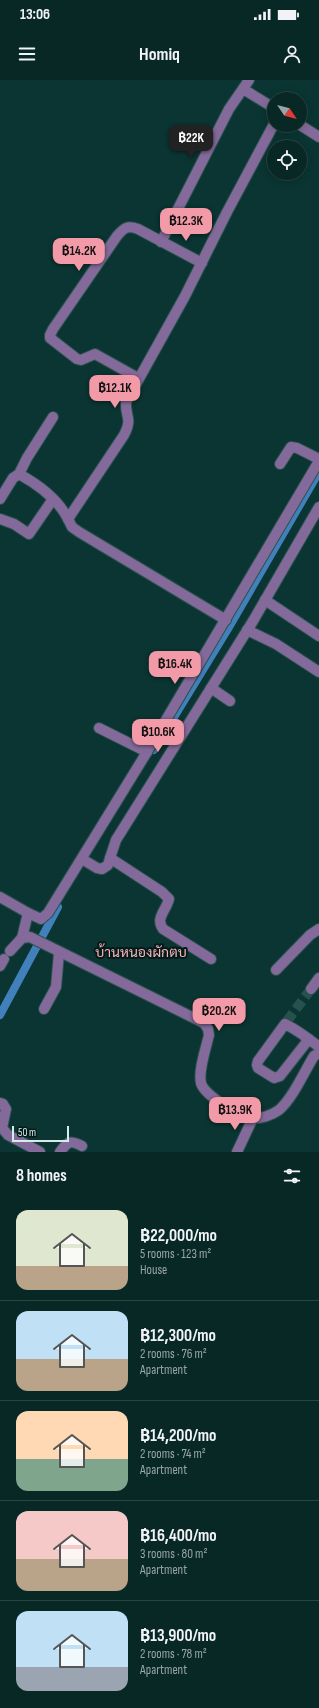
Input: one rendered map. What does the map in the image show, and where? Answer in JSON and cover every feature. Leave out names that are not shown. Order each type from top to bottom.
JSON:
[{"type":"street","points":[[161,242],[230,109],[249,80]]},
{"type":"street","points":[[242,89],[267,104]]},
{"type":"street","points":[[307,130],[319,138]]},
{"type":"street","points":[[68,519],[128,426],[129,419],[126,402],[185,296],[270,132]]},
{"type":"street","points":[[138,378],[95,354],[82,360],[77,359],[50,338],[50,335],[117,236],[124,228],[129,226],[138,229],[202,263]]},
{"type":"street","points":[[0,499],[13,478],[19,474],[27,458],[53,417]]},
{"type":"street","points":[[0,897],[28,913],[42,918],[48,913],[83,859],[226,620],[319,460],[297,448],[291,447],[280,464]]},
{"type":"street","points":[[19,474],[43,488],[68,519],[70,525],[79,532],[226,620]]},
{"type":"street","points":[[0,519],[14,524],[29,534],[53,499]]},
{"type":"street","points":[[83,859],[97,868],[102,869],[108,865],[116,840],[212,688],[319,507]]},
{"type":"street","points":[[265,600],[319,636]]},
{"type":"street","points":[[247,630],[276,644],[319,672]]},
{"type":"street","points":[[212,688],[230,701]]},
{"type":"street","points":[[99,728],[147,752]]},
{"type":"street","points":[[110,858],[162,892],[169,899],[167,906],[159,920],[163,930],[212,959]]},
{"type":"street","points":[[5,959],[26,938],[28,913]]},
{"type":"street","points":[[276,970],[310,934],[319,929]]},
{"type":"street","points":[[26,938],[56,951],[204,1024],[208,1029],[209,1035],[200,1078],[202,1086],[206,1092],[221,1103],[246,1117],[253,1118],[268,1115],[278,1110],[288,1100],[314,1056],[319,1053]]},
{"type":"street","points":[[44,1009],[56,987],[56,951]]},
{"type":"street","points":[[311,989],[319,978]]},
{"type":"street","points":[[309,1039],[280,1076],[274,1078],[269,1076],[256,1065],[286,1022],[319,1046]]},
{"type":"street","points":[[0,1103],[3,1104],[6,1109],[2,1128],[8,1135],[40,1152]]},
{"type":"street","points":[[236,1152],[253,1118]]},
{"type":"street","points":[[60,1152],[69,1142],[73,1141],[82,1146]]},
{"type":"waterway","points":[[154,750],[228,629],[319,472]]},
{"type":"waterway","points":[[0,1015],[58,907]]},
{"type":"tunnel","points":[[287,1021],[311,989]]},
{"type":"district","name":"บ้านหนองผักตบ","points":[[141,952]]}]
